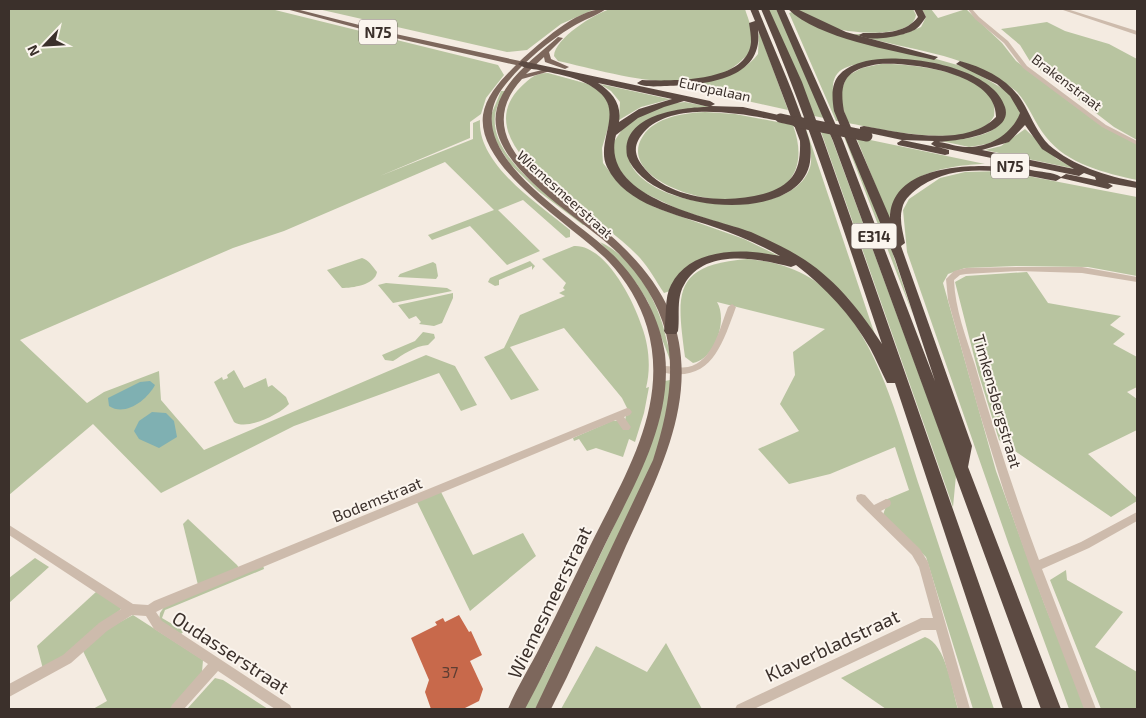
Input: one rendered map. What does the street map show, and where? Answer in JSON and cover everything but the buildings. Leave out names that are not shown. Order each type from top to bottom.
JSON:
[{"type":"highway","points":[[639,83],[693,82],[728,73],[745,64],[756,50],[757,42],[750,9]]},
{"type":"highway","points":[[743,110],[696,109],[666,115],[648,123],[638,131],[632,141],[630,151],[635,163],[644,175],[659,186],[678,194],[726,202],[766,197],[783,191],[795,183],[803,172],[807,159],[805,141],[754,9]]},
{"type":"highway","name":"E314","points":[[765,9],[797,82],[818,139],[1013,709]]},
{"type":"highway","name":"E314","points":[[780,9],[838,141],[1051,709]]},
{"type":"highway","points":[[792,9],[820,26],[849,37],[939,58],[980,72],[1008,90],[1018,102],[1034,134],[1051,152],[1069,163],[1108,179]]},
{"type":"highway","points":[[820,26],[857,34],[893,34],[917,25],[922,17],[918,9]]},
{"type":"highway","points":[[902,137],[948,138],[973,134],[996,123],[1000,114],[1000,106],[991,92],[975,81],[947,68],[922,63],[894,61],[868,64],[850,69],[839,79],[835,89],[839,111],[901,259],[964,446],[961,467]]},
{"type":"highway","name":"Europalaan","points":[[525,67],[550,70],[743,110],[779,115]]},
{"type":"highway","name":"Europalaan","points":[[525,67],[565,68],[718,99],[779,115],[1137,192]]},
{"type":"highway","points":[[582,77],[605,91],[615,103],[617,111],[608,156],[613,169],[624,182],[639,194],[672,210],[760,241],[787,255],[831,287],[860,319],[874,339],[916,426]]},
{"type":"highway","points":[[611,134],[623,122],[645,109],[689,99],[718,99]]},
{"type":"highway","points":[[938,150],[968,150],[992,145],[1012,136],[1021,125],[1024,114]]},
{"type":"highway","name":"Europalaan","points":[[866,133],[902,137],[1137,185]]},
{"type":"highway","points":[[901,259],[896,220],[898,204],[908,190],[931,176],[960,169],[991,169],[1082,181]]},
{"type":"highway","points":[[671,331],[674,317],[674,293],[678,284],[694,267],[704,262],[731,255],[756,256],[779,259],[810,271]]},
{"type":"main road","name":"Europalaan","points":[[288,9],[391,36],[493,58],[525,67]]},
{"type":"main road","name":"Europalaan","points":[[309,9],[508,56],[525,67]]},
{"type":"main road","name":"Wiemesmeerstraat","points":[[543,709],[571,654],[659,460],[674,412],[677,373],[671,331],[655,293],[630,260],[598,230],[528,173],[507,148],[499,125],[499,112],[508,93],[538,49],[559,30],[603,9]]},
{"type":"main road","name":"Wiemesmeerstraat","points":[[516,709],[542,661],[640,457],[656,408],[660,369],[658,346],[651,322],[635,288],[625,274],[586,235],[518,179],[493,146],[486,125],[489,106],[498,89],[546,52],[584,17]]},
{"type":"main road","points":[[508,56],[538,49]]},
{"type":"main road","points":[[546,52],[548,60],[565,68]]},
{"type":"main road","points":[[493,58],[506,64],[550,70]]},
{"type":"street","name":"Brakenstraat","points":[[970,9],[977,18],[1006,42],[1026,67],[1104,126],[1137,143]]},
{"type":"street","points":[[1063,9],[1137,33]]},
{"type":"street","name":"Timkensbergstraat","points":[[1090,709],[1035,567],[1005,480],[976,388],[950,279],[956,273],[966,271],[1018,269],[1082,270],[1137,279]]},
{"type":"street","points":[[660,369],[677,373],[695,370],[711,357],[716,350],[732,307]]},
{"type":"street","name":"Bodemstraat","points":[[149,611],[158,605],[622,414],[626,427]]},
{"type":"street","points":[[861,498],[916,552],[924,565],[964,709]]},
{"type":"street","points":[[874,510],[886,503]]},
{"type":"street","points":[[1035,567],[1085,545],[1137,516]]},
{"type":"street","name":"Oudasserstraat","points":[[11,534],[131,609],[149,611],[157,624],[286,709]]},
{"type":"street","points":[[9,691],[67,659],[103,627],[131,609]]},
{"type":"street","name":"Klaverbladstraat","points":[[741,709],[920,624],[941,624]]},
{"type":"street","points":[[176,709],[216,664]]},
{"type":"green space","points":[[9,9],[271,9],[498,65],[504,75],[486,98],[481,114],[470,122],[470,138],[380,176],[473,139],[473,123],[480,120],[482,137],[489,153],[499,168],[528,196],[570,230],[570,237],[566,238],[523,200],[498,210],[540,251],[507,265],[470,226],[432,240],[428,235],[494,210],[445,162],[284,231],[233,248],[20,340],[87,403],[104,392],[159,371],[161,400],[204,450],[426,355],[455,366],[477,405],[461,411],[439,373],[294,426],[161,493],[93,424],[9,495]]},
{"type":"green space","points":[[318,9],[595,9],[561,24],[527,50],[507,52]]},
{"type":"green space","points":[[610,9],[745,9],[753,35],[753,50],[724,73],[702,79],[678,82],[627,77],[558,61],[554,56],[556,49],[568,35],[586,21]]},
{"type":"green space","points":[[768,9],[776,9],[793,43],[824,118],[814,116]]},
{"type":"green space","points":[[795,9],[913,9],[916,15],[912,23],[903,28],[878,33],[830,27]]},
{"type":"green space","points":[[922,9],[931,9],[938,18],[966,9],[1002,43],[1016,61],[1104,127],[1137,144],[1137,180],[1087,166],[1065,154],[1046,137],[1017,92],[979,69],[926,51],[853,34],[904,34],[921,27],[926,17]]},
{"type":"green space","points":[[792,12],[816,25],[968,68],[1005,90],[1016,102],[1021,116],[1009,135],[987,144],[969,147],[937,140],[964,139],[982,135],[997,127],[1003,120],[994,92],[954,72],[926,62],[872,63],[846,67],[839,72],[834,80],[835,104],[840,121],[836,121],[789,13]]},
{"type":"green space","points":[[1047,22],[1065,31],[1109,44],[1137,59],[1137,140],[1114,127],[1031,63],[1020,45],[1001,29]]},
{"type":"green space","points":[[759,31],[788,110],[680,86],[723,77],[751,62],[758,54]]},
{"type":"green space","points":[[881,64],[931,68],[969,80],[984,89],[993,101],[994,116],[984,127],[968,133],[948,136],[904,133],[848,123],[839,96],[847,76],[862,68]]},
{"type":"green space","points":[[548,73],[588,84],[604,94],[612,114],[602,148],[603,163],[621,186],[654,207],[744,239],[781,257],[714,256],[670,291],[664,293],[636,254],[552,186],[517,150],[508,130],[507,111],[517,91],[527,81],[538,74]]},
{"type":"green space","points":[[600,84],[671,99],[641,107],[619,120],[620,102],[611,91]]},
{"type":"green space","points":[[501,91],[505,91],[495,116],[496,132],[503,148],[513,163],[542,191],[585,224],[583,225],[538,191],[510,164],[493,137],[491,115]]},
{"type":"green space","points":[[685,102],[711,107],[666,113],[630,138],[630,161],[644,180],[670,194],[701,202],[736,204],[768,200],[794,189],[809,170],[811,153],[802,126],[805,126],[875,335],[848,298],[748,232],[680,210],[636,189],[615,165],[613,143],[628,121],[667,104]]},
{"type":"green space","points":[[705,112],[735,114],[793,125],[797,163],[782,187],[754,198],[719,200],[684,192],[655,178],[639,158],[643,136],[662,120],[679,115]]},
{"type":"green space","points":[[820,129],[829,131],[956,475],[953,507]]},
{"type":"green space","points":[[1025,129],[1057,159],[1076,169],[985,150],[1001,146]]},
{"type":"green space","points":[[843,134],[847,135],[887,236],[913,315]]},
{"type":"green space","points":[[856,137],[985,164],[939,170],[924,175],[910,183],[900,192],[893,205],[890,221]]},
{"type":"green space","points":[[1002,171],[1137,197],[1137,276],[1088,267],[1016,266],[965,268],[948,274],[943,283],[996,471],[1044,603],[1086,709],[1069,709],[1009,545],[907,252],[903,210],[909,199],[940,178],[965,172]]},
{"type":"green space","points":[[600,242],[613,249],[624,259],[644,284],[664,327],[670,360],[648,302],[637,284]]},
{"type":"green space","points":[[574,246],[585,248],[597,254],[617,276],[638,316],[646,342],[649,365],[646,388],[649,387],[644,413],[635,442],[629,439],[623,457],[596,448],[587,451],[579,439],[574,441],[573,438],[612,421],[625,420],[626,416],[630,414],[622,398],[564,328],[510,347],[539,390],[511,400],[484,357],[504,348],[520,315],[565,296],[559,293],[565,290],[563,288],[566,283],[542,259]]},
{"type":"green space","points":[[362,258],[369,262],[377,272],[368,283],[342,288],[327,270]]},
{"type":"green space","points":[[747,259],[774,263],[786,267],[821,285],[840,304],[868,347],[898,419],[994,709],[973,709],[926,557],[883,515],[886,506],[885,500],[909,490],[895,447],[830,474],[789,484],[758,449],[799,431],[780,404],[795,375],[793,352],[825,329],[717,302],[721,319],[720,328],[713,347],[701,360],[693,363],[685,357],[681,316],[681,300],[684,287],[692,276],[704,268],[722,262]]},
{"type":"green space","points":[[530,261],[535,266],[532,270],[532,266],[499,280],[499,285],[495,286],[488,282],[490,278]]},
{"type":"green space","points":[[433,262],[436,264],[438,276],[436,279],[398,277],[400,274]]},
{"type":"green space","points":[[1027,272],[1048,303],[1121,316],[1110,325],[1125,334],[1113,344],[1137,357],[1137,387],[1127,392],[1137,399],[1137,430],[1088,454],[1137,498],[1137,501],[1111,517],[999,440],[978,372],[955,282],[966,276]]},
{"type":"green space","points":[[386,283],[447,288],[452,291],[393,303],[378,285]]},
{"type":"green space","points":[[453,293],[453,298],[442,323],[434,326],[419,324],[421,322],[416,316],[409,319],[398,305]]},
{"type":"green space","points":[[423,332],[434,334],[435,338],[428,345],[413,349],[393,361],[385,360],[382,355],[415,341]]},
{"type":"green space","points":[[234,370],[244,388],[266,378],[268,387],[272,385],[286,397],[289,404],[271,416],[255,423],[240,424],[234,422],[214,382],[222,377],[223,380],[228,378],[227,375]]},
{"type":"green space","points":[[670,380],[672,383],[664,429],[651,467],[552,678],[535,709],[523,709],[546,669],[633,486],[665,381]]},
{"type":"green space","points":[[441,492],[473,555],[523,533],[536,556],[470,611],[417,502]]},
{"type":"green space","points":[[188,519],[239,568],[198,585],[183,524]]},
{"type":"green space","points":[[35,558],[49,567],[9,603],[9,578]]},
{"type":"green space","points":[[263,565],[264,569],[165,610],[162,618],[184,631],[181,634],[159,620],[160,613],[164,607]]},
{"type":"green space","points":[[1066,570],[1067,580],[1123,612],[1095,647],[1137,672],[1137,709],[1101,709],[1050,580]]},
{"type":"green space","points":[[97,591],[122,608],[80,646],[43,669],[37,646]]},
{"type":"green space","points":[[133,615],[203,660],[202,672],[170,709],[93,709],[107,701],[83,651],[109,628]]},
{"type":"green space","points":[[925,637],[938,648],[943,658],[958,709],[886,709],[841,678]]},
{"type":"green space","points":[[666,643],[702,709],[561,709],[596,646],[647,672]]},
{"type":"green space","points":[[215,678],[223,680],[268,709],[187,709]]},
{"type":"water","points":[[150,381],[155,385],[147,396],[135,405],[122,409],[115,409],[109,406],[108,398],[140,382]]},
{"type":"water","points":[[152,412],[166,413],[174,421],[177,437],[159,448],[139,439],[134,431],[139,421]]}]
